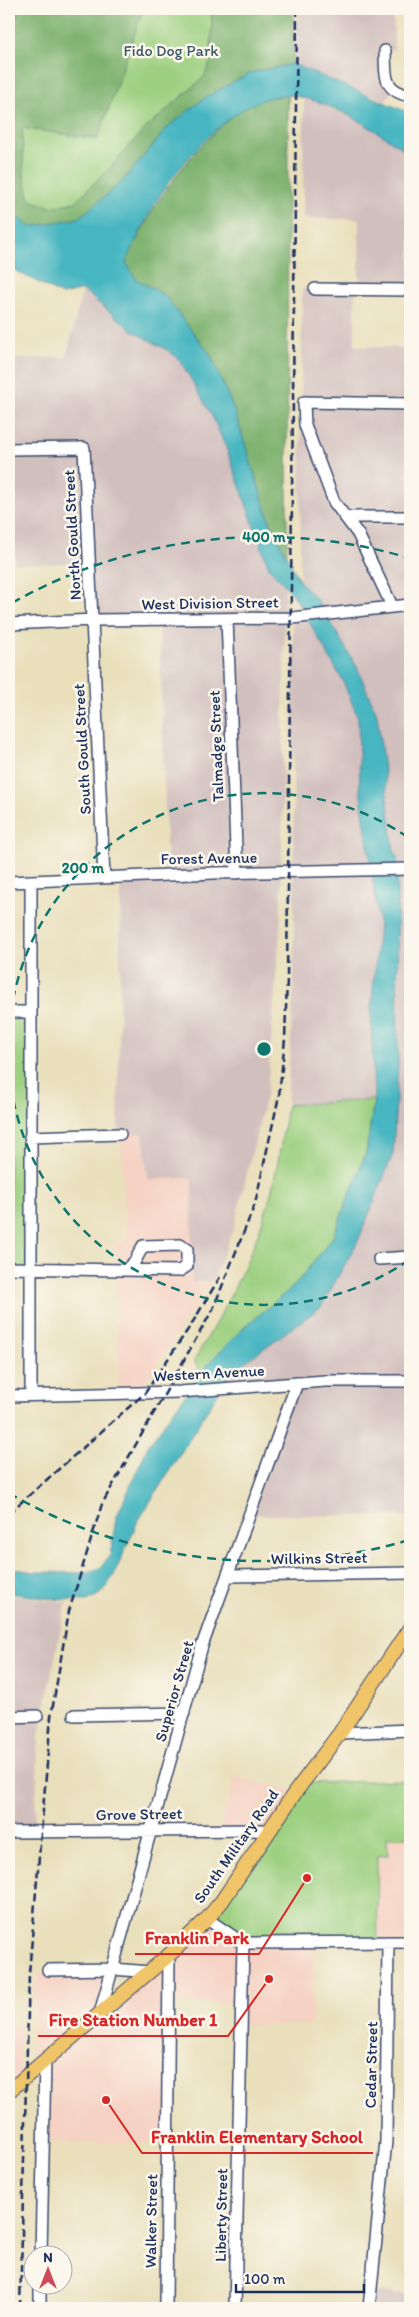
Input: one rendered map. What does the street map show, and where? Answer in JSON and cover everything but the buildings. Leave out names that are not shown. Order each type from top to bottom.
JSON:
[{"type":"main road","name":"South Military Road","points":[[9,2091],[150,1972],[207,1919],[296,1791],[340,1733],[410,1628]]},
{"type":"street","points":[[384,51],[388,85],[393,90],[410,96]]},
{"type":"street","points":[[316,289],[410,290]]},
{"type":"street","points":[[392,606],[358,534],[334,502],[305,425],[304,402],[410,404]]},
{"type":"street","name":"North Gould Street","points":[[9,449],[84,448],[93,620]]},
{"type":"street","points":[[347,517],[410,517]]},
{"type":"street","name":"West Division Street","points":[[9,624],[93,620],[297,617],[410,605]]},
{"type":"street","name":"Talmadge Street","points":[[227,619],[237,873]]},
{"type":"street","name":"South Gould Street","points":[[93,620],[104,877]]},
{"type":"street","name":"Forest Avenue","points":[[9,882],[104,877],[410,869]]},
{"type":"street","points":[[31,881],[31,1395]]},
{"type":"street","points":[[9,1012],[31,1012]]},
{"type":"street","points":[[30,1137],[120,1134]]},
{"type":"street","points":[[9,1268],[30,1267],[126,1270],[184,1270],[187,1266],[186,1249],[180,1245],[143,1246],[135,1261],[126,1270]]},
{"type":"street","points":[[379,1259],[410,1257]]},
{"type":"street","name":"Western Avenue","points":[[9,1396],[180,1392],[326,1381],[410,1382]]},
{"type":"street","name":"Superior Street","points":[[100,2013],[202,1646],[229,1576],[297,1383]]},
{"type":"street","name":"Wilkins Street","points":[[229,1576],[410,1573]]},
{"type":"street","points":[[74,1715],[184,1713]]},
{"type":"street","points":[[9,1717],[37,1716]]},
{"type":"street","points":[[340,1733],[410,1730]]},
{"type":"street","name":"Grove Street","points":[[9,1832],[270,1830]]},
{"type":"street","points":[[207,1919],[242,1943],[410,1942]]},
{"type":"street","name":"Cedar Street","points":[[369,2308],[386,2148],[388,1942]]},
{"type":"street","name":"Liberty Street","points":[[235,2308],[242,1943]]},
{"type":"street","name":"Walker Street","points":[[166,2308],[169,1955]]},
{"type":"street","points":[[48,1970],[113,1969],[150,1972]]},
{"type":"street","points":[[41,2244],[45,2060]]},
{"type":"street","points":[[40,2294],[40,2308]]},
{"type":"shaded area","points":[[299,9],[394,9],[394,50],[385,51],[393,90],[386,101],[293,64]]},
{"type":"shaded area","points":[[304,98],[329,106],[375,129],[410,154],[410,290],[359,289],[359,219],[303,219]]},
{"type":"shaded area","points":[[302,289],[355,289],[355,346],[410,348],[410,1516],[251,1515],[297,1383],[220,1390],[231,1372],[253,1357],[393,1154],[398,1065],[397,856],[394,852],[377,714],[357,667],[317,600],[300,582]]},
{"type":"shaded area","points":[[83,290],[133,331],[169,351],[180,360],[213,418],[227,450],[269,568],[285,586],[281,916],[267,1091],[234,1227],[213,1281],[192,1282],[192,1178],[148,1179],[143,1134],[120,1134],[118,1127],[121,876],[167,875],[159,620],[93,620],[90,563],[15,564],[9,359],[66,357]]},
{"type":"shaded area","points":[[305,616],[343,681],[358,718],[360,789],[379,924],[371,1010],[374,1100],[287,1105],[294,981],[293,617]]},
{"type":"shaded area","points":[[120,1134],[143,1134],[192,1178],[192,1282],[213,1281],[139,1392],[119,1393],[114,1244],[127,1243]]},
{"type":"shaded area","points":[[9,1595],[66,1603],[39,1736],[34,1832],[9,1832]]},
{"type":"shaded area","points":[[234,1777],[296,1791],[270,1830],[219,1830]]},
{"type":"shaded area","points":[[387,1837],[410,1837],[410,1942],[378,1942],[377,1855],[387,1855]]},
{"type":"shaded area","points":[[207,1919],[314,1943],[312,2025],[241,2025],[241,2003],[169,2003],[168,2143],[43,2142],[45,2061],[29,2074],[36,1973],[112,1972],[101,2012]]},
{"type":"shaded area","points":[[20,2023],[20,2081],[9,2091],[9,2028]]},
{"type":"shaded area","points":[[371,2292],[410,2294],[410,2308],[369,2308]]},
{"type":"green space","points":[[19,9],[143,9],[98,139],[22,128],[24,176],[30,200],[51,207],[75,202],[109,169],[143,131],[204,77],[211,61],[212,9],[293,9],[293,64],[250,73],[170,125],[122,182],[79,219],[28,227],[9,208],[9,42]]},
{"type":"green space","name":"Fido Dog Park","points":[[143,9],[212,9],[211,61],[204,77],[143,131],[109,169],[75,202],[51,207],[30,201],[24,176],[22,128],[98,139]]},
{"type":"green space","points":[[288,96],[287,557],[271,525],[234,410],[210,354],[164,295],[136,279],[126,263],[143,228],[162,196],[196,151],[222,125],[247,106],[268,97]]},
{"type":"green space","points":[[9,1012],[31,1012],[30,1267],[9,1268]]},
{"type":"green space","points":[[374,1100],[366,1153],[333,1237],[295,1285],[242,1329],[201,1373],[194,1360],[233,1290],[250,1254],[264,1217],[275,1176],[287,1105]]},
{"type":"green space","points":[[410,1780],[410,1837],[387,1837],[388,1855],[377,1856],[378,1942],[243,1943],[207,1919],[302,1783]]},
{"type":"water","points":[[9,9],[19,9],[9,42]]},
{"type":"water","points":[[293,64],[410,113],[410,154],[370,127],[326,105],[295,96],[277,96],[259,101],[240,111],[223,124],[191,155],[161,194],[126,263],[136,279],[164,295],[210,354],[234,410],[271,525],[300,582],[317,600],[357,667],[377,714],[394,851],[397,856],[398,1065],[393,1154],[358,1241],[321,1307],[231,1372],[137,1523],[114,1575],[102,1593],[87,1601],[52,1599],[9,1593],[9,1568],[35,1572],[88,1573],[101,1567],[110,1556],[116,1518],[149,1444],[210,1362],[242,1329],[295,1285],[333,1237],[366,1153],[374,1100],[371,1010],[379,924],[360,789],[358,718],[343,681],[293,594],[269,568],[227,450],[213,418],[180,360],[169,351],[133,331],[83,290],[62,295],[9,267],[9,208],[29,227],[79,218],[122,182],[170,125],[206,97],[250,73]]},
{"type":"railway","points":[[20,2308],[29,1973],[51,1717],[69,1611],[102,1504],[213,1309],[255,1204],[279,1096],[285,1039],[287,978],[297,9]]},
{"type":"railway","points":[[9,1513],[145,1393],[191,1325],[220,1277]]},
{"type":"place","name":"Franklin Park","points":[[307,1878]]},
{"type":"place","name":"Fire Station Number 1","points":[[269,1979]]},
{"type":"place","name":"Franklin Elementary School","points":[[106,2100]]}]
